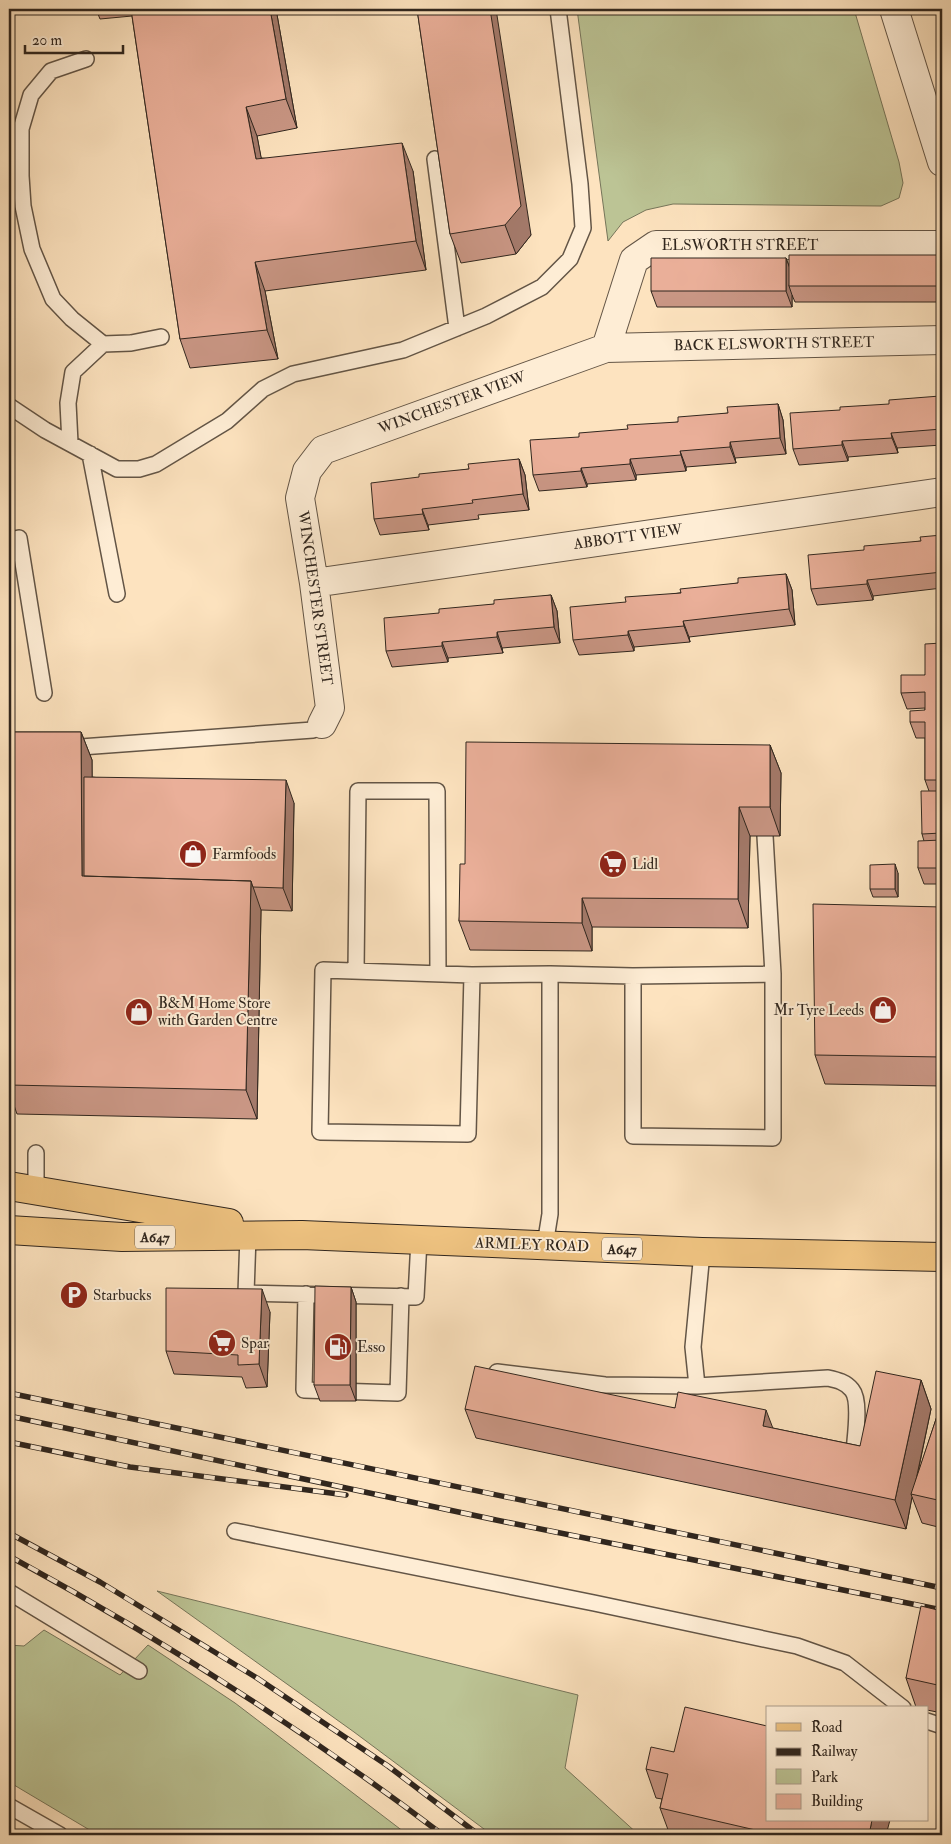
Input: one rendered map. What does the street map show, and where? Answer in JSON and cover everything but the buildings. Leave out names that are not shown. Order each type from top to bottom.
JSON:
[{"type":"main road","name":"A647","points":[[9,1186],[302,1236]]},
{"type":"main road","name":"A647","points":[[9,1230],[122,1237],[302,1236]]},
{"type":"main road","name":"ARMLEY ROAD","points":[[302,1236],[702,1252],[942,1257]]},
{"type":"street","points":[[894,9],[942,162]]},
{"type":"street","name":"ELSWORTH STREET","points":[[606,348],[634,260],[656,244],[942,245]]},
{"type":"street","name":"BACK ELSWORTH STREET","points":[[606,348],[942,340]]},
{"type":"street","name":"WINCHESTER VIEW","points":[[307,471],[323,450],[606,348]]},
{"type":"street","name":"WINCHESTER STREET","points":[[307,471],[300,498],[314,583],[330,708],[322,724]]},
{"type":"street","name":"ABBOTT VIEW","points":[[314,583],[942,492]]},
{"type":"lane","points":[[9,406],[45,430],[117,469],[139,469],[156,464],[227,421],[263,389],[293,374],[403,350],[486,316],[542,287],[570,259],[583,228],[580,184],[558,9]]},
{"type":"lane","points":[[86,59],[51,71],[31,94],[21,129],[21,176],[24,206],[32,249],[53,299],[72,319],[104,344]]},
{"type":"lane","points":[[435,159],[457,328]]},
{"type":"lane","points":[[70,443],[68,402],[73,372],[104,344],[130,343],[161,336]]},
{"type":"lane","points":[[90,454],[116,594]]},
{"type":"lane","points":[[9,540],[19,538],[44,693]]},
{"type":"lane","points":[[53,740],[59,749],[312,730],[322,724]]},
{"type":"lane","points":[[356,971],[358,791],[437,791],[438,973]]},
{"type":"lane","points":[[633,976],[632,1136],[773,1138],[772,974],[765,836]]},
{"type":"lane","points":[[472,975],[468,1134],[320,1132],[323,970],[472,975],[633,976],[772,974]]},
{"type":"lane","points":[[546,1245],[550,1214],[550,974]]},
{"type":"lane","points":[[36,1153],[36,1191]]},
{"type":"lane","points":[[248,1236],[246,1293],[416,1297],[419,1240]]},
{"type":"lane","points":[[697,1386],[693,1347],[702,1252]]},
{"type":"lane","points":[[306,1294],[304,1390],[329,1391],[398,1392],[401,1296]]},
{"type":"lane","points":[[487,1371],[604,1385],[697,1386],[828,1378],[841,1380],[853,1390],[857,1408],[854,1452]]},
{"type":"lane","points":[[235,1531],[798,1646],[845,1663],[900,1706]]},
{"type":"lane","points":[[9,1592],[139,1671]]},
{"type":"lane","points":[[928,1721],[942,1726]]},
{"type":"lane","points":[[9,1806],[60,1835]]},
{"type":"green space","points":[[577,9],[854,9],[899,162],[903,183],[899,198],[881,206],[673,204],[646,210],[623,222],[608,241]]},
{"type":"green space","points":[[157,1591],[578,1695],[565,1768],[639,1835],[492,1835],[354,1732]]},
{"type":"green space","points":[[44,1630],[120,1675],[148,1645],[235,1703],[408,1835],[98,1835],[9,1782],[9,1645],[24,1646]]},
{"type":"railway","points":[[9,1393],[942,1588]]},
{"type":"railway","points":[[9,1416],[496,1520],[942,1610]]},
{"type":"railway","points":[[9,1442],[130,1467],[346,1495]]},
{"type":"railway","points":[[9,1533],[100,1582],[257,1678],[388,1766],[479,1835]]},
{"type":"railway","points":[[9,1556],[177,1653],[231,1687],[339,1759],[443,1835]]},
{"type":"place","name":"Farmfoods","points":[[193,854]]},
{"type":"place","name":"Lidl","points":[[613,864]]},
{"type":"place","name":"Mr Tyre Leeds","points":[[883,1010]]},
{"type":"place","name":"B&M Home Store with Garden Centre","points":[[139,1012]]},
{"type":"place","name":"Starbucks","points":[[74,1295]]},
{"type":"place","name":"Spar","points":[[222,1343]]},
{"type":"place","name":"Esso","points":[[338,1347]]}]
